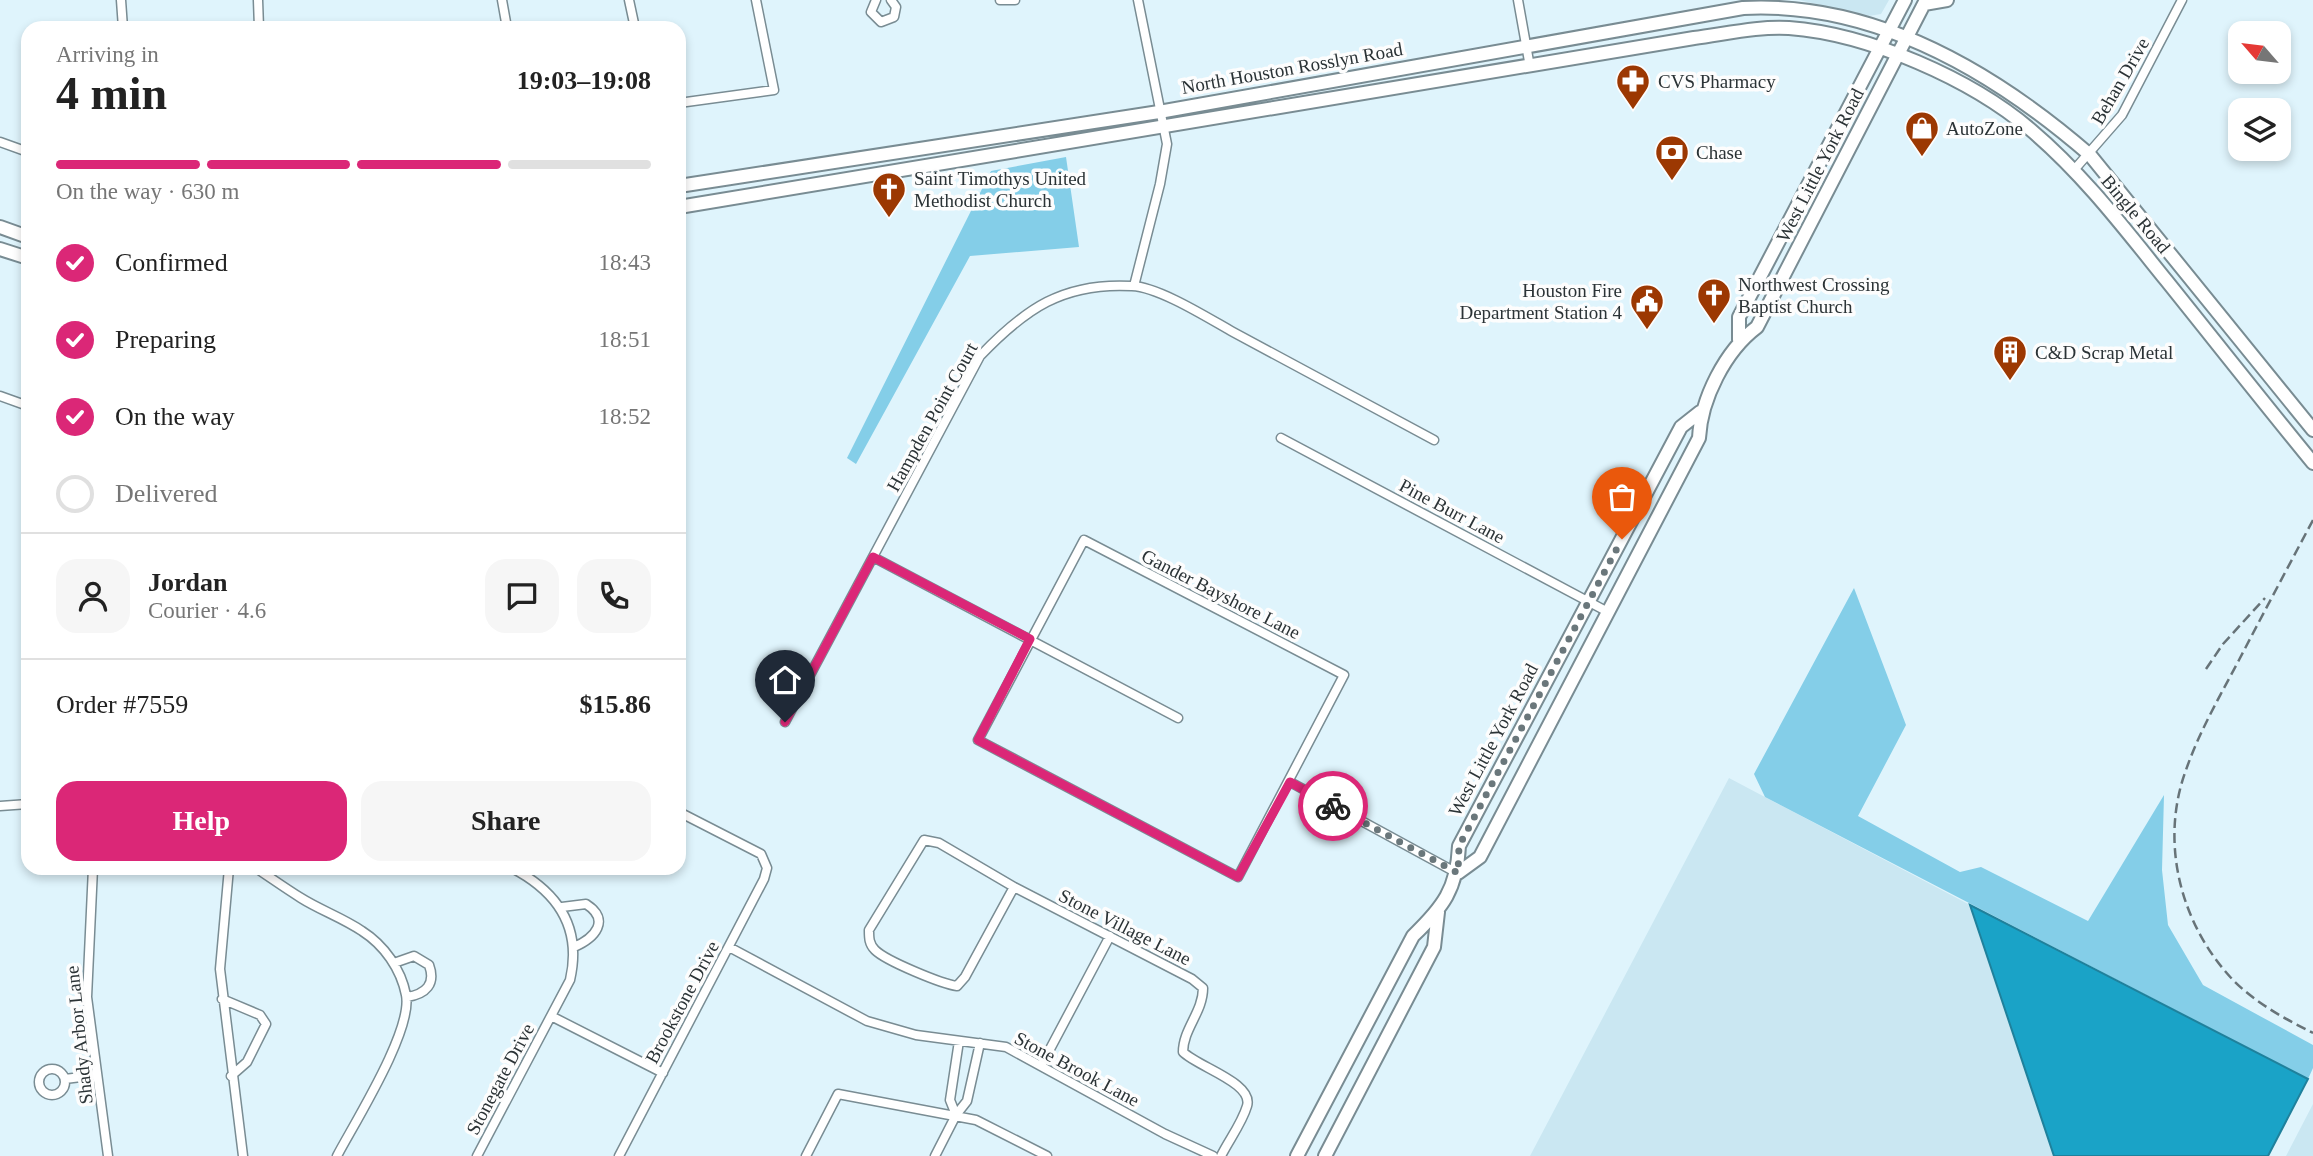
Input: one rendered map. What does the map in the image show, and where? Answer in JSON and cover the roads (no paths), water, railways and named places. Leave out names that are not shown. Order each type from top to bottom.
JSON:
[{"type":"main road","name":"West Little York Road","points":[[1739,340],[1739,317],[1905,0]]},
{"type":"main road","points":[[1925,2],[1947,0]]},
{"type":"main road","name":"West Little York Road","points":[[1297,1156],[1413,936],[1438,912],[1458,873],[1459,846],[1681,427],[1700,412],[1739,340],[1756,327],[1925,2]]},
{"type":"main road","name":"North Houston Rosslyn Road","points":[[686,185],[1159,112],[1743,8],[1792,6],[1824,11],[1908,37]]},
{"type":"main road","points":[[1743,8],[1746,32]]},
{"type":"main road","name":"North Houston Rosslyn Road","points":[[686,206],[1746,32],[1786,28],[1809,30],[1880,50]]},
{"type":"main road","name":"Bingle Road","points":[[1908,37],[1970,67],[2023,100],[2090,155],[2313,430]]},
{"type":"main road","name":"Bingle Road","points":[[1880,50],[1935,71],[1974,92],[2030,129],[2074,170],[2120,222],[2313,463]]},
{"type":"main road","points":[[1360,76],[1362,94]]},
{"type":"main road","points":[[983,139],[984,156]]},
{"type":"main road","points":[[835,162],[837,182]]},
{"type":"main road","points":[[770,193],[773,171]]},
{"type":"main road","points":[[0,227],[21,234]]},
{"type":"main road","points":[[0,249],[21,256]]},
{"type":"main road","points":[[1765,266],[1784,275]]},
{"type":"main road","points":[[2252,389],[2270,374]]},
{"type":"main road","name":"West Little York Road","points":[[1458,873],[1480,857],[1528,766],[1699,438],[1700,412]]},
{"type":"main road","points":[[1507,757],[1528,766]]},
{"type":"main road","name":"West Little York Road","points":[[1325,1156],[1434,947],[1438,912]]},
{"type":"street","points":[[121,0],[122,21]]},
{"type":"street","points":[[258,0],[259,21]]},
{"type":"street","points":[[502,0],[506,21]]},
{"type":"street","points":[[629,0],[634,21]]},
{"type":"street","points":[[686,102],[774,90],[756,0]]},
{"type":"street","points":[[876,0],[871,12],[881,22],[894,17],[896,7],[891,0]]},
{"type":"street","points":[[1000,0],[1015,0]]},
{"type":"street","points":[[1134,286],[1160,184],[1167,144],[1138,0]]},
{"type":"street","points":[[1518,0],[1530,68]]},
{"type":"street","name":"Behan Drive","points":[[2074,170],[2090,155],[2122,115],[2182,0]]},
{"type":"street","points":[[0,142],[21,150]]},
{"type":"street","name":"Hampden Point Court","points":[[785,722],[980,356],[1012,323],[1043,301],[1089,289],[1134,286],[1180,303],[1434,440]]},
{"type":"street","points":[[0,396],[21,404]]},
{"type":"street","name":"Pine Burr Lane","points":[[1281,438],[1608,612]]},
{"type":"street","name":"Gander Bayshore Lane","points":[[1030,639],[1084,540],[1344,675],[1290,782]]},
{"type":"street","points":[[873,557],[1178,718]]},
{"type":"street","points":[[1030,639],[978,740],[1238,877],[1290,782],[1458,873]]},
{"type":"street","points":[[0,806],[21,804]]},
{"type":"street","name":"Brookstone Drive","points":[[619,1156],[764,879],[767,868],[761,854],[686,815]]},
{"type":"street","name":"Stone Village Lane","points":[[1014,887],[965,977],[957,986],[944,985],[887,957],[876,951],[870,943],[869,930],[917,847],[924,840],[939,843],[1014,887],[1203,988],[1203,1001],[1183,1041],[1183,1052],[1192,1061],[1240,1086],[1248,1095],[1247,1106],[1221,1156]]},
{"type":"street","name":"Shady Arbor Lane","points":[[93,875],[86,997],[108,1156]]},
{"type":"street","points":[[228,875],[220,969],[231,1076],[243,1156]]},
{"type":"street","points":[[266,875],[301,898],[362,931],[394,963],[407,997],[404,1017],[392,1052],[337,1156]]},
{"type":"street","points":[[523,875],[546,890],[562,907],[571,927],[574,947],[589,941],[600,925],[598,917],[586,904],[562,907]]},
{"type":"street","points":[[1041,1066],[1110,936]]},
{"type":"street","name":"Stonegate Drive","points":[[477,1156],[570,980],[574,947]]},
{"type":"street","name":"Stone Brook Lane","points":[[729,947],[867,1021],[916,1035],[1006,1047],[1165,1135],[1213,1156]]},
{"type":"street","points":[[394,963],[414,956],[429,965],[432,974],[428,989],[419,995],[407,997]]},
{"type":"street","points":[[222,999],[260,1015],[266,1024],[247,1062],[240,1071],[231,1076]]},
{"type":"street","points":[[551,1016],[663,1073]]},
{"type":"street","points":[[956,1115],[950,1100],[959,1041]]},
{"type":"street","points":[[935,1156],[956,1115],[967,1101],[980,1043]]},
{"type":"street","points":[[65,1080],[97,1075]]},
{"type":"street","points":[[806,1156],[838,1094],[976,1120],[1047,1156]]},
{"type":"railway","points":[[2313,520],[2197,742],[2178,798],[2175,826],[2175,854],[2180,882],[2200,935],[2234,981],[2261,1003],[2313,1033]]},
{"type":"railway","points":[[2206,669],[2223,644],[2265,598]]},
{"type":"place","name":"CVS Pharmacy","points":[[1633,111]]},
{"type":"place","name":"AutoZone","points":[[1922,158]]},
{"type":"place","name":"Chase","points":[[1672,182]]},
{"type":"place","name":"Saint Timothys United Methodist Church","points":[[889,219]]},
{"type":"place","name":"Northwest Crossing Baptist Church","points":[[1714,325]]},
{"type":"place","name":"Houston Fire Department Station 4","points":[[1647,331]]},
{"type":"place","name":"C&D Scrap Metal","points":[[2010,382]]}]
